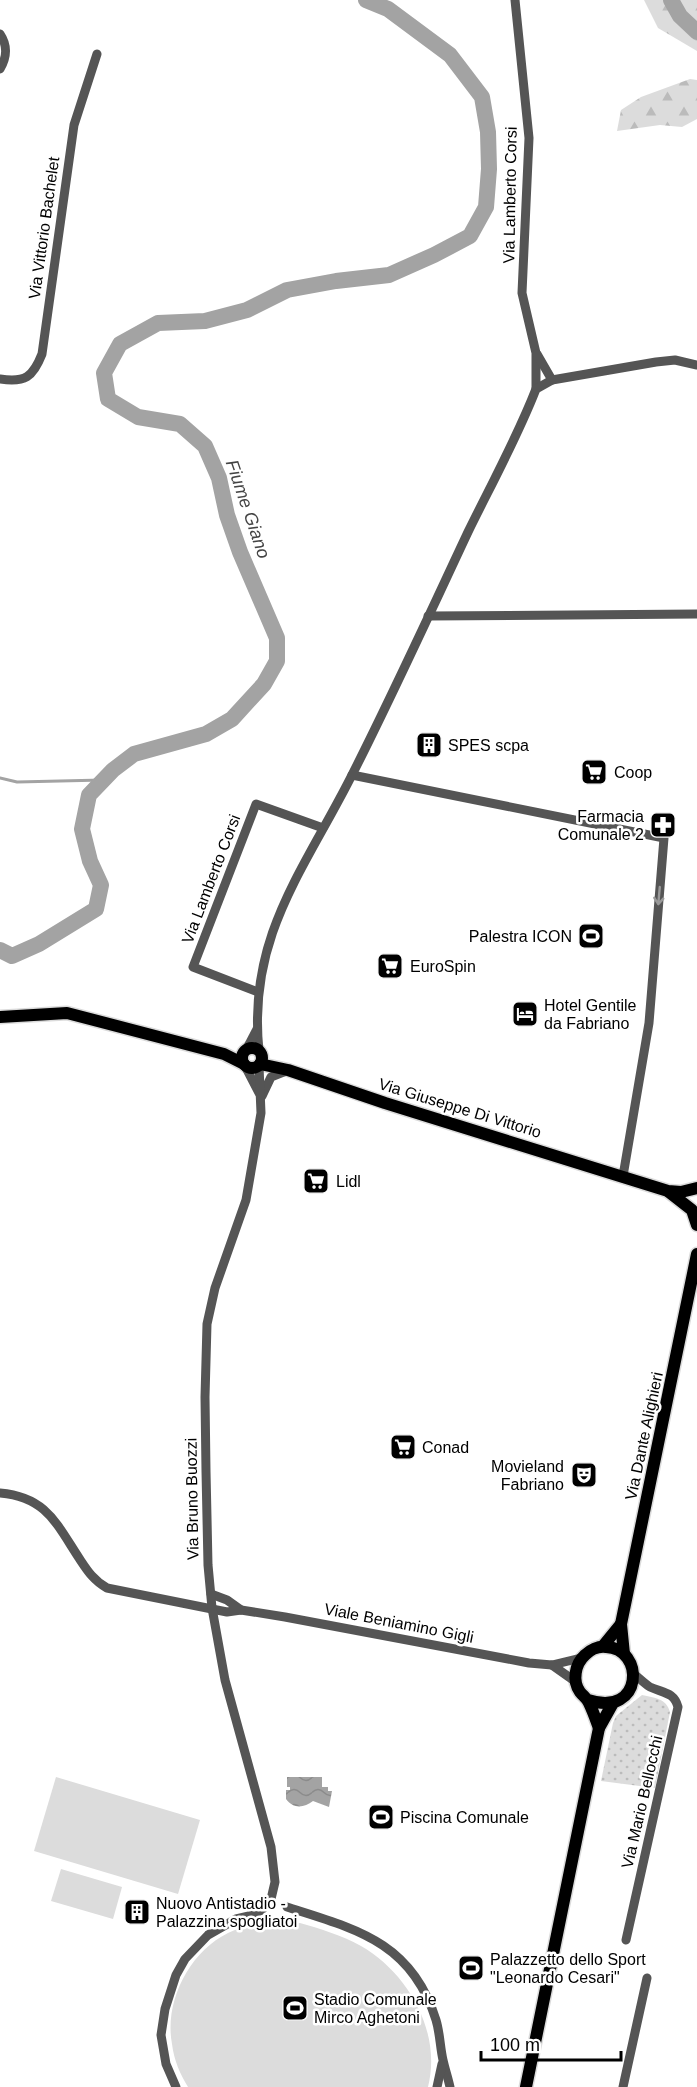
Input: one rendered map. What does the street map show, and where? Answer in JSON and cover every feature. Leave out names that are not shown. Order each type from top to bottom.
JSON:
[{"type":"main road","name":"Via Giuseppe Di Vittorio","points":[[0,1017],[67,1013],[244,1059],[252,1069],[260,1059]]},
{"type":"main road","name":"Via Giuseppe Di Vittorio","points":[[244,1059],[253,1048],[260,1059],[385,1103],[668,1191],[681,1192],[695,1188]]},
{"type":"main road","points":[[695,1188],[687,1197],[697,1225]]},
{"type":"main road","name":"Via Giuseppe Di Vittorio","points":[[668,1191],[692,1210]]},
{"type":"main road","name":"Via Dante Alighieri","points":[[634,1674],[624,1654],[621,1624],[697,1254]]},
{"type":"main road","name":"Via Dante Alighieri","points":[[581,1658],[589,1651],[603,1646],[621,1624]]},
{"type":"main road","points":[[603,1646],[624,1654]]},
{"type":"main road","points":[[581,1658],[576,1669],[576,1682],[580,1692],[588,1700],[599,1728]]},
{"type":"main road","points":[[588,1700],[603,1705],[622,1699],[631,1688],[634,1674]]},
{"type":"main road","points":[[526,2087],[599,1728],[613,1703]]},
{"type":"street","name":"Via Lamberto Corsi","points":[[260,1059],[257,1029],[258,992],[262,967],[281,909],[299,870],[352,775],[536,389],[536,353],[522,293],[529,138],[515,0]]},
{"type":"street","points":[[0,34],[6,50],[0,69]]},
{"type":"street","name":"Via Vittorio Bachelet","points":[[0,380],[22,380],[29,376],[37,367],[42,354],[74,125],[97,54]]},
{"type":"street","name":"Via Lamberto Corsi","points":[[536,353],[552,380]]},
{"type":"street","points":[[536,389],[552,380],[656,362],[675,360],[697,365]]},
{"type":"street","points":[[428,616],[697,614]]},
{"type":"street","points":[[352,775],[664,838],[649,1023],[623,1176]]},
{"type":"street","name":"Via Lamberto Corsi","points":[[258,992],[193,967],[256,804],[323,828]]},
{"type":"street","name":"Via Lamberto Corsi","points":[[244,1059],[257,1029]]},
{"type":"street","points":[[244,1059],[261,1098]]},
{"type":"street","name":"Via Bruno Buozzi","points":[[176,2087],[166,2064],[160,2035],[165,2009],[176,1975],[185,1959],[208,1935],[236,1919],[262,1910],[271,1899],[275,1882],[271,1847],[225,1680],[212,1608],[205,1397],[207,1324],[214,1288],[246,1200],[261,1113],[260,1059]]},
{"type":"street","name":"Via Bruno Buozzi","points":[[261,1098],[271,1077],[288,1070]]},
{"type":"street","name":"Viale Beniamino Gigli","points":[[0,1493],[24,1498],[39,1505],[51,1516],[96,1582],[107,1588],[227,1612],[241,1610],[305,1620],[529,1663],[552,1665],[581,1658]]},
{"type":"street","name":"Viale Beniamino Gigli","points":[[211,1594],[227,1600],[241,1610]]},
{"type":"street","name":"Viale Beniamino Gigli","points":[[552,1665],[576,1682]]},
{"type":"street","name":"Via Mario Bellocchi","points":[[626,1940],[678,1707],[672,1695],[650,1686],[634,1674]]},
{"type":"street","points":[[631,1688],[650,1686]]},
{"type":"street","points":[[287,1907],[367,1934],[401,1958],[423,1988],[437,2021],[443,2062],[450,2087]]},
{"type":"street","points":[[623,2087],[647,1978]]},
{"type":"street","points":[[437,2087],[443,2062]]},
{"type":"green space","points":[[644,0],[697,0],[697,51],[658,28]]},
{"type":"green space","points":[[690,79],[697,80],[697,119],[682,127],[660,125],[617,131],[621,110],[641,97]]},
{"type":"green space","points":[[642,1695],[663,1701],[670,1712],[655,1788],[601,1781],[616,1716]]},
{"type":"green space","points":[[56,1777],[200,1820],[178,1894],[34,1851]]},
{"type":"green space","points":[[61,1869],[122,1887],[113,1919],[51,1901]]},
{"type":"green space","name":"Stadio Comunale Mirco Aghetoni","points":[[300,1923],[338,1935],[361,1946],[378,1958],[407,1988],[425,2025],[430,2046],[431,2066],[428,2087],[188,2087],[176,2061],[171,2028],[176,1995],[191,1965],[214,1942],[237,1929],[264,1924]]},
{"type":"water","points":[[287,1777],[322,1777],[322,1787],[328,1787],[328,1791],[332,1791],[329,1807],[313,1801],[302,1806],[292,1805],[286,1799],[286,1790],[290,1790],[290,1787],[287,1787]]},
{"type":"waterway","name":"Fiume Giano","points":[[0,950],[12,956],[39,944],[96,909],[101,885],[90,861],[82,829],[89,795],[113,770],[134,754],[206,734],[232,719],[264,684],[277,661],[277,638],[240,552],[227,515],[219,478],[205,446],[180,424],[138,417],[108,399],[104,373],[120,344],[158,323],[205,321],[247,310],[287,290],[389,275],[470,236],[486,207],[489,169],[488,132],[482,97],[450,55],[388,9],[366,0]]},
{"type":"waterway","name":"Fiume Giano","points":[[671,0],[680,16],[697,32]]},
{"type":"waterway","points":[[0,778],[17,782],[103,780]]},
{"type":"place","name":"SPES scpa","points":[[429,745]]},
{"type":"place","name":"Coop","points":[[594,772]]},
{"type":"place","name":"Farmacia Comunale 2","points":[[663,825]]},
{"type":"place","name":"Palestra ICON","points":[[591,936]]},
{"type":"place","name":"EuroSpin","points":[[390,966]]},
{"type":"place","name":"Hotel Gentile da Fabriano","points":[[525,1014]]},
{"type":"place","name":"Lidl","points":[[316,1181]]},
{"type":"place","name":"Conad","points":[[403,1447]]},
{"type":"place","name":"Movieland Fabriano","points":[[584,1475]]},
{"type":"place","name":"Piscina Comunale","points":[[381,1817]]},
{"type":"place","name":"Nuovo Antistadio - Palazzina spogliatoi","points":[[137,1912]]},
{"type":"place","name":"Palazzetto dello Sport \"Leonardo Cesari\"","points":[[471,1968]]},
{"type":"place","name":"Stadio Comunale Mirco Aghetoni","points":[[295,2008]]}]
